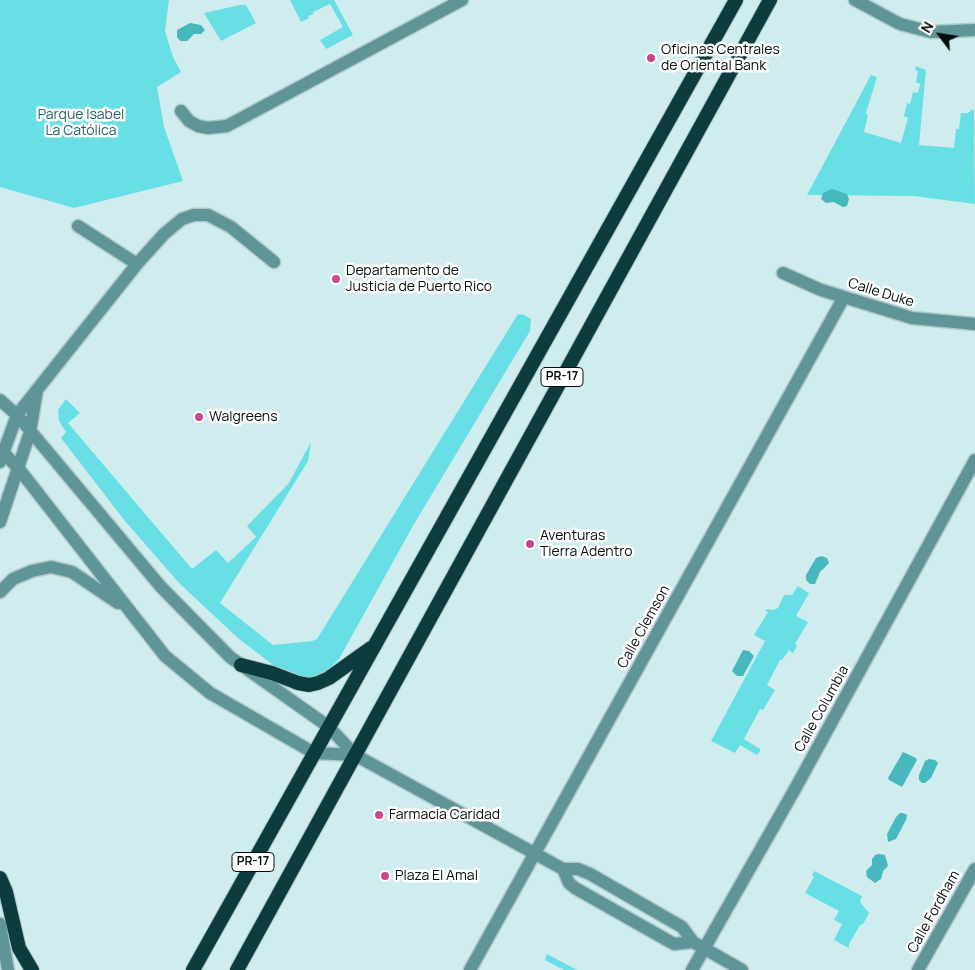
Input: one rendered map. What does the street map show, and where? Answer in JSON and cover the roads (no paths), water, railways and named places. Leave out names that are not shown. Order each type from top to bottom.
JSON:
[{"type":"highway","name":"PR-17","points":[[193,970],[736,0]]},
{"type":"highway","name":"PR-17","points":[[237,970],[770,0]]},
{"type":"highway","points":[[242,665],[309,685],[329,678],[374,646]]},
{"type":"highway","points":[[0,878],[6,892],[19,948],[32,970]]},
{"type":"street","points":[[181,112],[189,121],[198,126],[208,128],[227,126],[462,0]]},
{"type":"street","points":[[855,0],[900,24],[931,32],[975,30]]},
{"type":"street","points":[[274,262],[231,227],[208,215],[194,215],[182,220],[164,234],[138,264],[17,415],[1,454],[19,469],[165,656],[210,693],[314,753],[355,755]]},
{"type":"street","points":[[78,226],[138,264]]},
{"type":"street","name":"Calle Duke","points":[[783,273],[822,290],[912,318],[975,324]]},
{"type":"street","name":"Calle Clemson","points":[[470,970],[844,297]]},
{"type":"street","points":[[0,522],[30,432],[37,390]]},
{"type":"street","points":[[0,400],[17,415],[161,587],[230,657],[329,727],[355,755],[563,869],[578,868],[590,874],[682,927],[698,946],[742,970]]},
{"type":"street","name":"Calle Columbia","points":[[692,970],[698,946],[795,789],[975,460]]},
{"type":"street","points":[[0,592],[14,579],[32,571],[51,567],[72,572],[128,609]]},
{"type":"street","name":"Calle Fordham","points":[[918,970],[975,868]]},
{"type":"street","points":[[563,869],[569,882],[583,893],[674,944],[698,946]]},
{"type":"street","points":[[0,928],[8,970]]},
{"type":"place","name":"Oficinas Centrales de Oriental Bank","points":[[651,58]]},
{"type":"place","name":"Departamento de Justicia de Puerto Rico","points":[[336,279]]},
{"type":"place","name":"Walgreens","points":[[199,417]]},
{"type":"place","name":"Aventuras Tierra Adentro","points":[[530,544]]},
{"type":"place","name":"Farmacia Caridad","points":[[379,815]]},
{"type":"place","name":"Plaza El Amal","points":[[385,876]]},
{"type":"park label","name":"Parque Isabel La Católica","points":[[81,124]]}]
